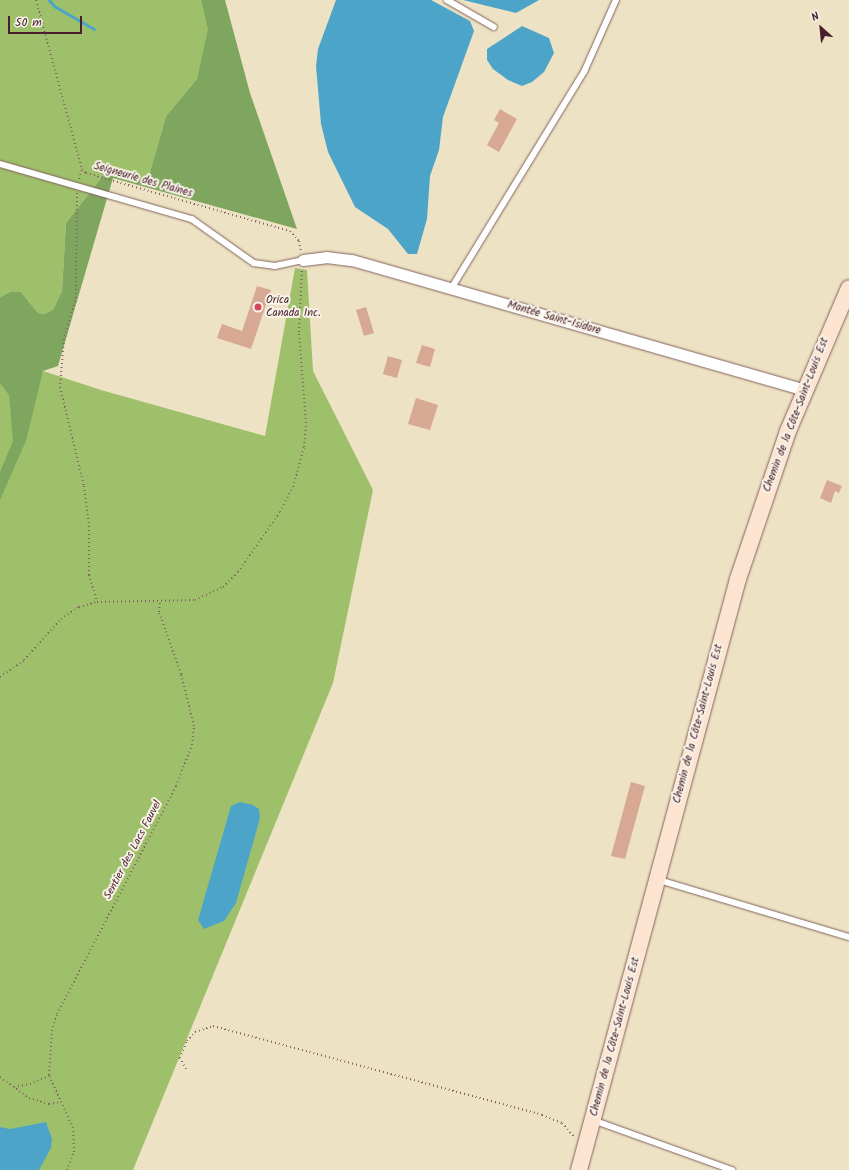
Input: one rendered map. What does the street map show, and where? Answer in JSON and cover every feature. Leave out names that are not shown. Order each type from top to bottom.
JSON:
[{"type":"street","name":"Montée Saint-Isidore","points":[[303,260],[326,257],[345,259],[804,390]]},
{"type":"street","name":"Chemin de la Côte-Saint-Louis Est","points":[[579,1170],[731,602],[773,472],[804,390],[849,288]]},
{"type":"lane","points":[[447,0],[494,27]]},
{"type":"lane","points":[[451,289],[584,72],[616,0]]},
{"type":"lane","points":[[0,164],[192,218],[207,227],[254,263],[275,266],[303,260]]},
{"type":"lane","points":[[657,880],[849,937]]},
{"type":"lane","points":[[593,1120],[732,1170]]},
{"type":"path","name":"Seigneurie des Plaines","points":[[36,0],[82,169],[86,173],[290,230],[299,241],[303,260]]},
{"type":"path","points":[[82,169],[77,186],[76,297],[64,339],[60,387],[84,486],[89,526],[88,575],[97,602]]},
{"type":"path","points":[[0,677],[24,660],[61,619],[79,607],[97,602],[195,600],[210,595],[223,587],[238,572],[280,512],[292,487],[304,447],[306,423],[299,332],[303,260]]},
{"type":"path","name":"Sentier des Lacs Fauvel","points":[[68,1170],[74,1152],[73,1128],[49,1076],[52,1031],[64,998],[155,827],[192,745],[194,726],[181,674],[159,612],[160,600]]},
{"type":"path","points":[[186,1069],[180,1058],[187,1041],[199,1030],[213,1026],[542,1115],[562,1122],[576,1139],[586,1144]]},
{"type":"path","points":[[13,1087],[30,1084],[49,1076]]},
{"type":"path","points":[[0,1077],[29,1098],[49,1104],[60,1102]]},
{"type":"green space","points":[[0,0],[201,0],[209,29],[197,79],[166,116],[148,179],[106,172],[66,223],[62,291],[53,310],[44,314],[38,313],[21,292],[10,292],[0,297]]},
{"type":"green space","points":[[201,0],[225,0],[250,93],[297,229],[113,178],[58,366],[43,371],[26,441],[0,500],[0,472],[13,441],[9,395],[0,383],[0,297],[10,292],[21,292],[38,313],[44,314],[53,310],[62,291],[66,223],[106,172],[148,179],[166,116],[197,79],[208,29]]},
{"type":"green space","points":[[295,268],[307,270],[313,371],[373,490],[333,683],[133,1170],[0,1170],[0,362],[42,374],[43,371],[101,390],[265,436]]},
{"type":"water","points":[[336,0],[431,0],[470,21],[474,31],[443,117],[439,150],[430,176],[427,219],[417,254],[408,254],[388,229],[355,207],[328,152],[321,124],[316,66],[318,49]]},
{"type":"water","points":[[463,0],[539,0],[516,13]]},
{"type":"water","points":[[522,26],[549,38],[554,53],[544,72],[532,82],[522,86],[508,80],[493,69],[487,60],[487,49]]},
{"type":"water","points":[[240,802],[253,805],[259,809],[260,818],[236,903],[224,921],[204,929],[198,920],[231,806]]},
{"type":"water","points":[[46,1122],[52,1139],[51,1148],[39,1170],[0,1170],[0,1127],[10,1129]]},
{"type":"building","points":[[500,109],[517,119],[499,152],[487,145],[499,123],[494,120]]},
{"type":"building","name":"Orica Canada Inc.","points":[[257,286],[271,290],[251,349],[217,338],[222,324],[242,331]]},
{"type":"building","points":[[366,307],[374,333],[364,336],[356,310]]},
{"type":"building","points":[[422,345],[435,349],[430,367],[416,363]]},
{"type":"building","points":[[388,356],[402,360],[397,378],[383,374]]},
{"type":"building","points":[[416,398],[438,405],[430,430],[408,424]]},
{"type":"building","points":[[827,480],[842,486],[839,493],[835,491],[831,503],[820,498]]},
{"type":"building","points":[[631,782],[645,786],[625,859],[611,856]]},
{"type":"waterway","points":[[49,0],[54,6],[94,29]]},
{"type":"place","name":"Orica Canada Inc.","points":[[258,307]]}]
